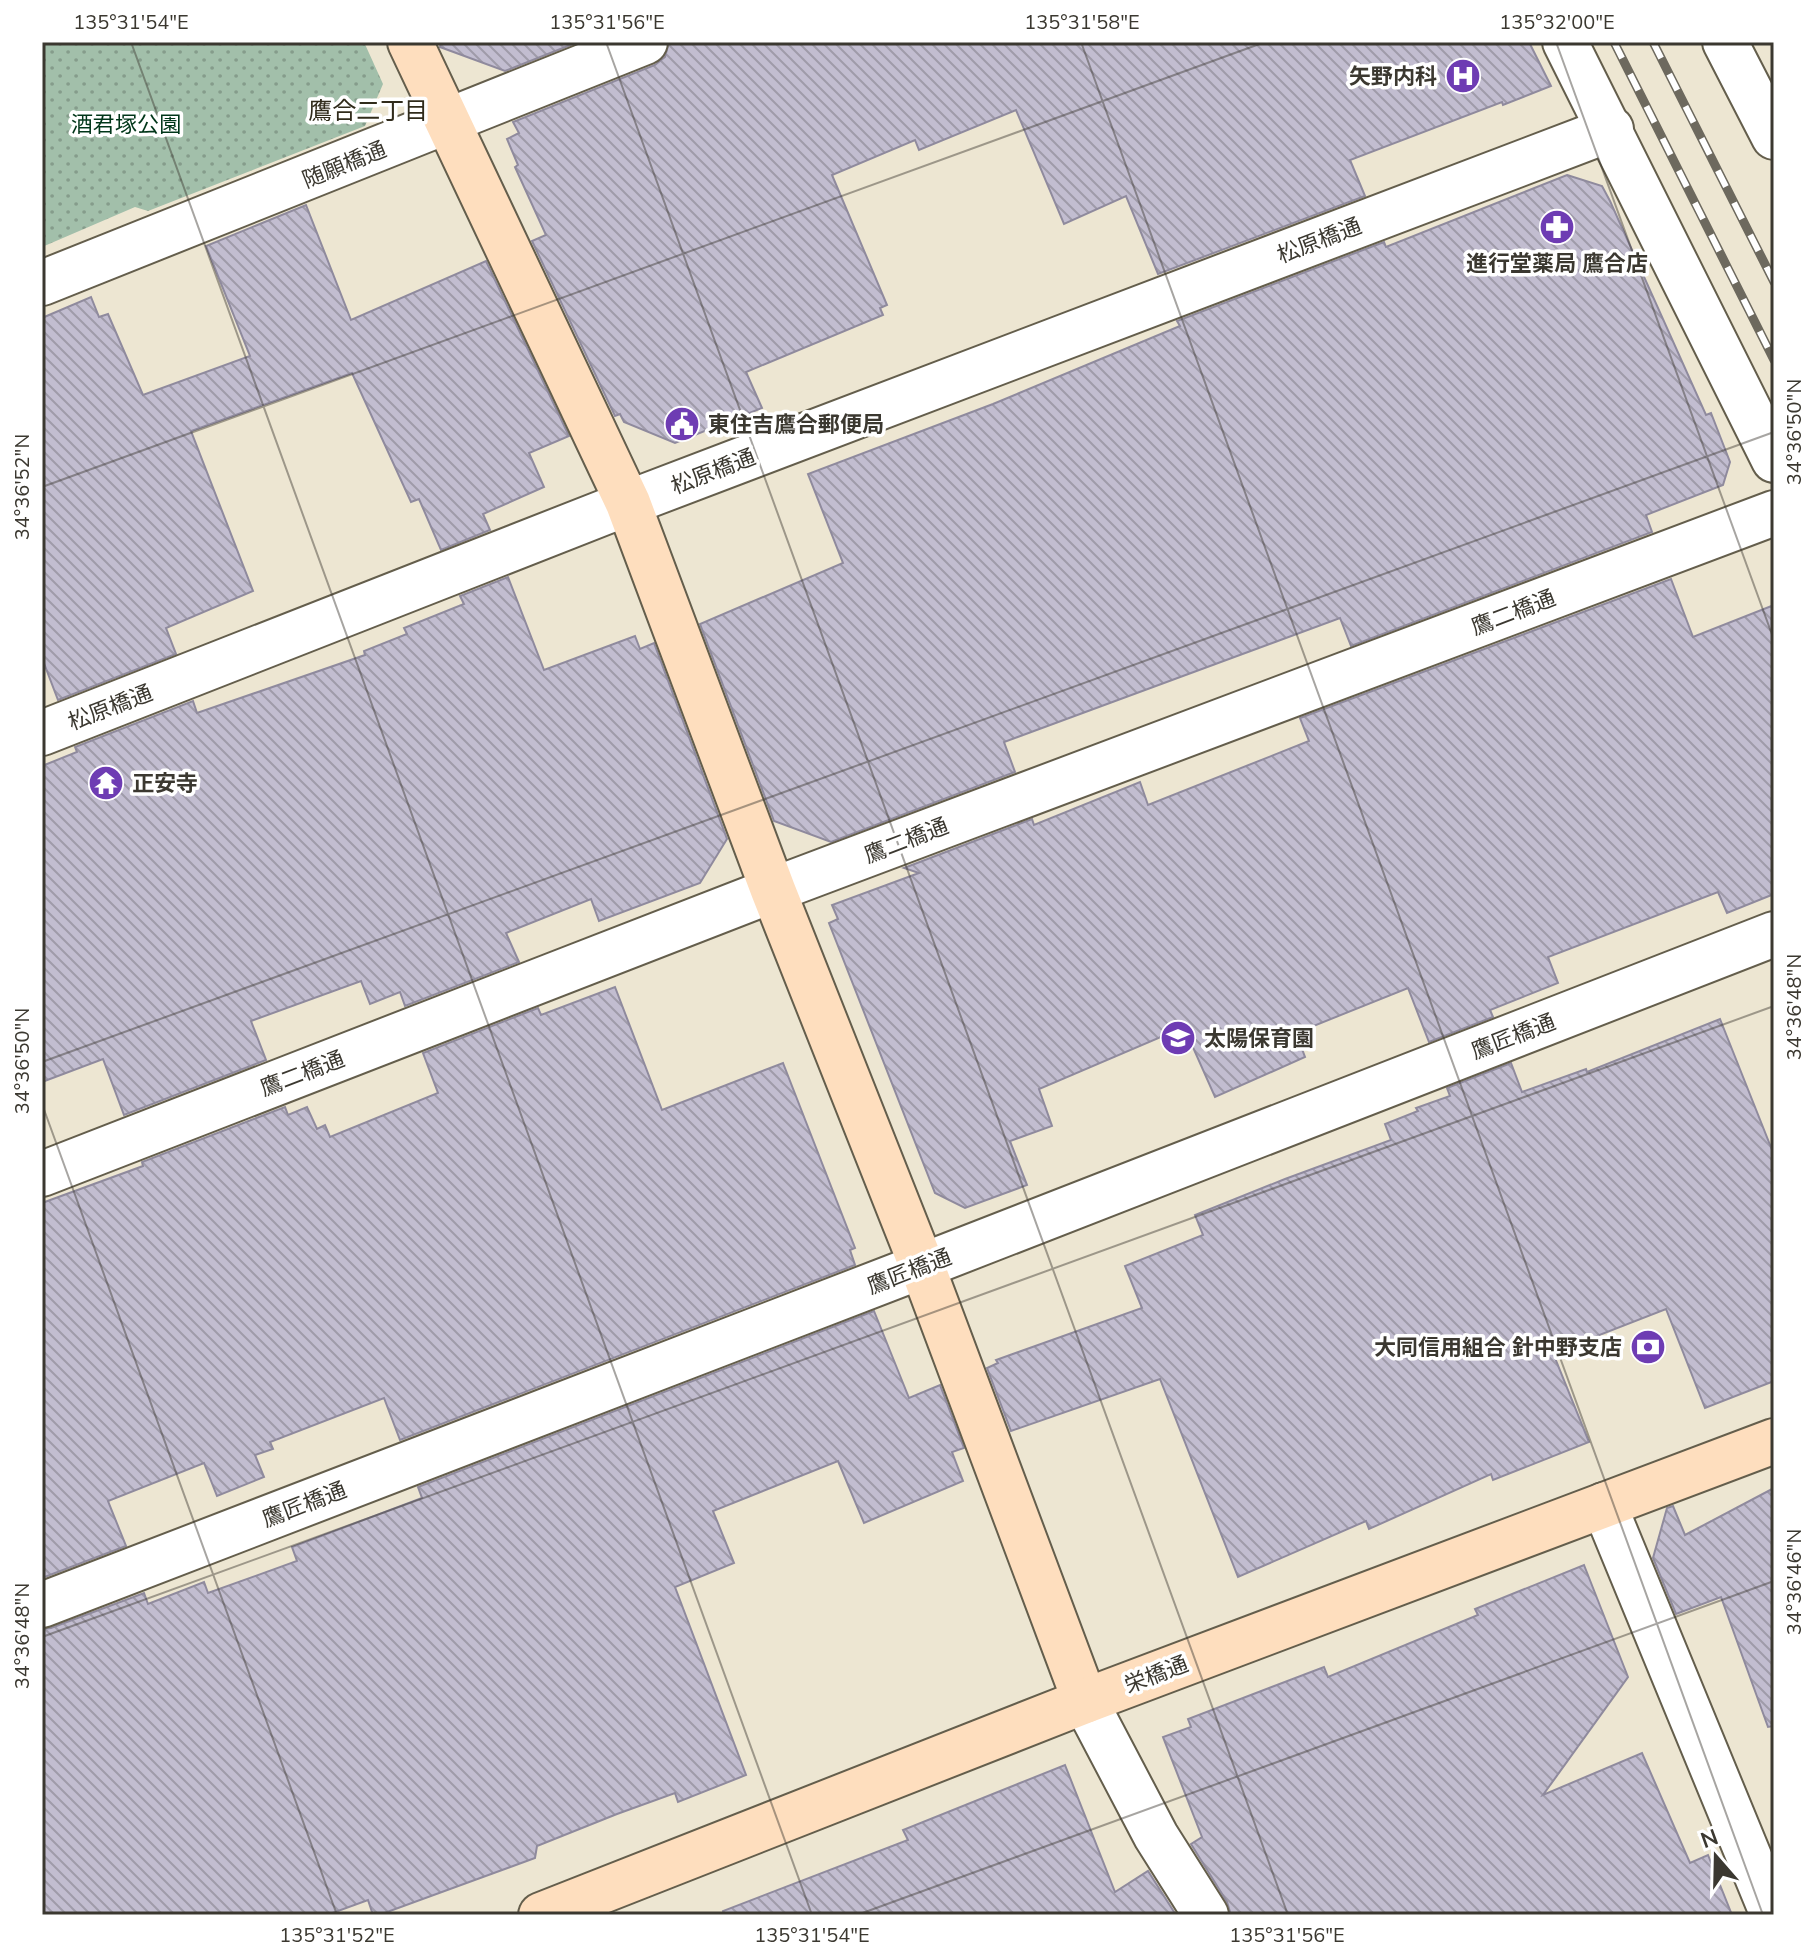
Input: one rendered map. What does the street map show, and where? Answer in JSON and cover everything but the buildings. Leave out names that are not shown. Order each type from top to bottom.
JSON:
[{"type":"street","points":[[410,42],[628,503],[773,890],[922,1266],[1085,1701],[1156,1836],[1206,1915]]},
{"type":"street","name":"随願橋通","points":[[42,283],[645,42]]},
{"type":"street","points":[[1565,42],[1774,460]]},
{"type":"street","points":[[1725,42],[1774,137]]},
{"type":"street","name":"松原橋通","points":[[42,733],[628,503],[1611,129]]},
{"type":"street","name":"鷹二橋通","points":[[42,1174],[773,890],[1774,513]]},
{"type":"street","name":"鷹匠橋通","points":[[42,1605],[1774,934]]},
{"type":"street","name":"栄橋通","points":[[541,1915],[1085,1701],[1774,1441]]},
{"type":"street","points":[[1604,1505],[1773,1915]]},
{"type":"green space","name":"酒君塚公園","points":[[42,42],[364,42],[383,84],[365,126],[148,211],[135,207],[42,247]]},
{"type":"railway","points":[[1614,42],[1774,360]]},
{"type":"railway","points":[[1653,42],[1774,282]]},
{"type":"place","name":"矢野内科","points":[[1463,76]]},
{"type":"place","name":"進行堂薬局 鷹合店","points":[[1557,227]]},
{"type":"place","name":"東住吉鷹合郵便局","points":[[682,424]]},
{"type":"place","name":"正安寺","points":[[106,783]]},
{"type":"place","name":"太陽保育園","points":[[1178,1038]]},
{"type":"place","name":"大同信用組合 針中野支店","points":[[1648,1347]]},
{"type":"district","name":"鷹合二丁目","points":[[368,111]]}]
